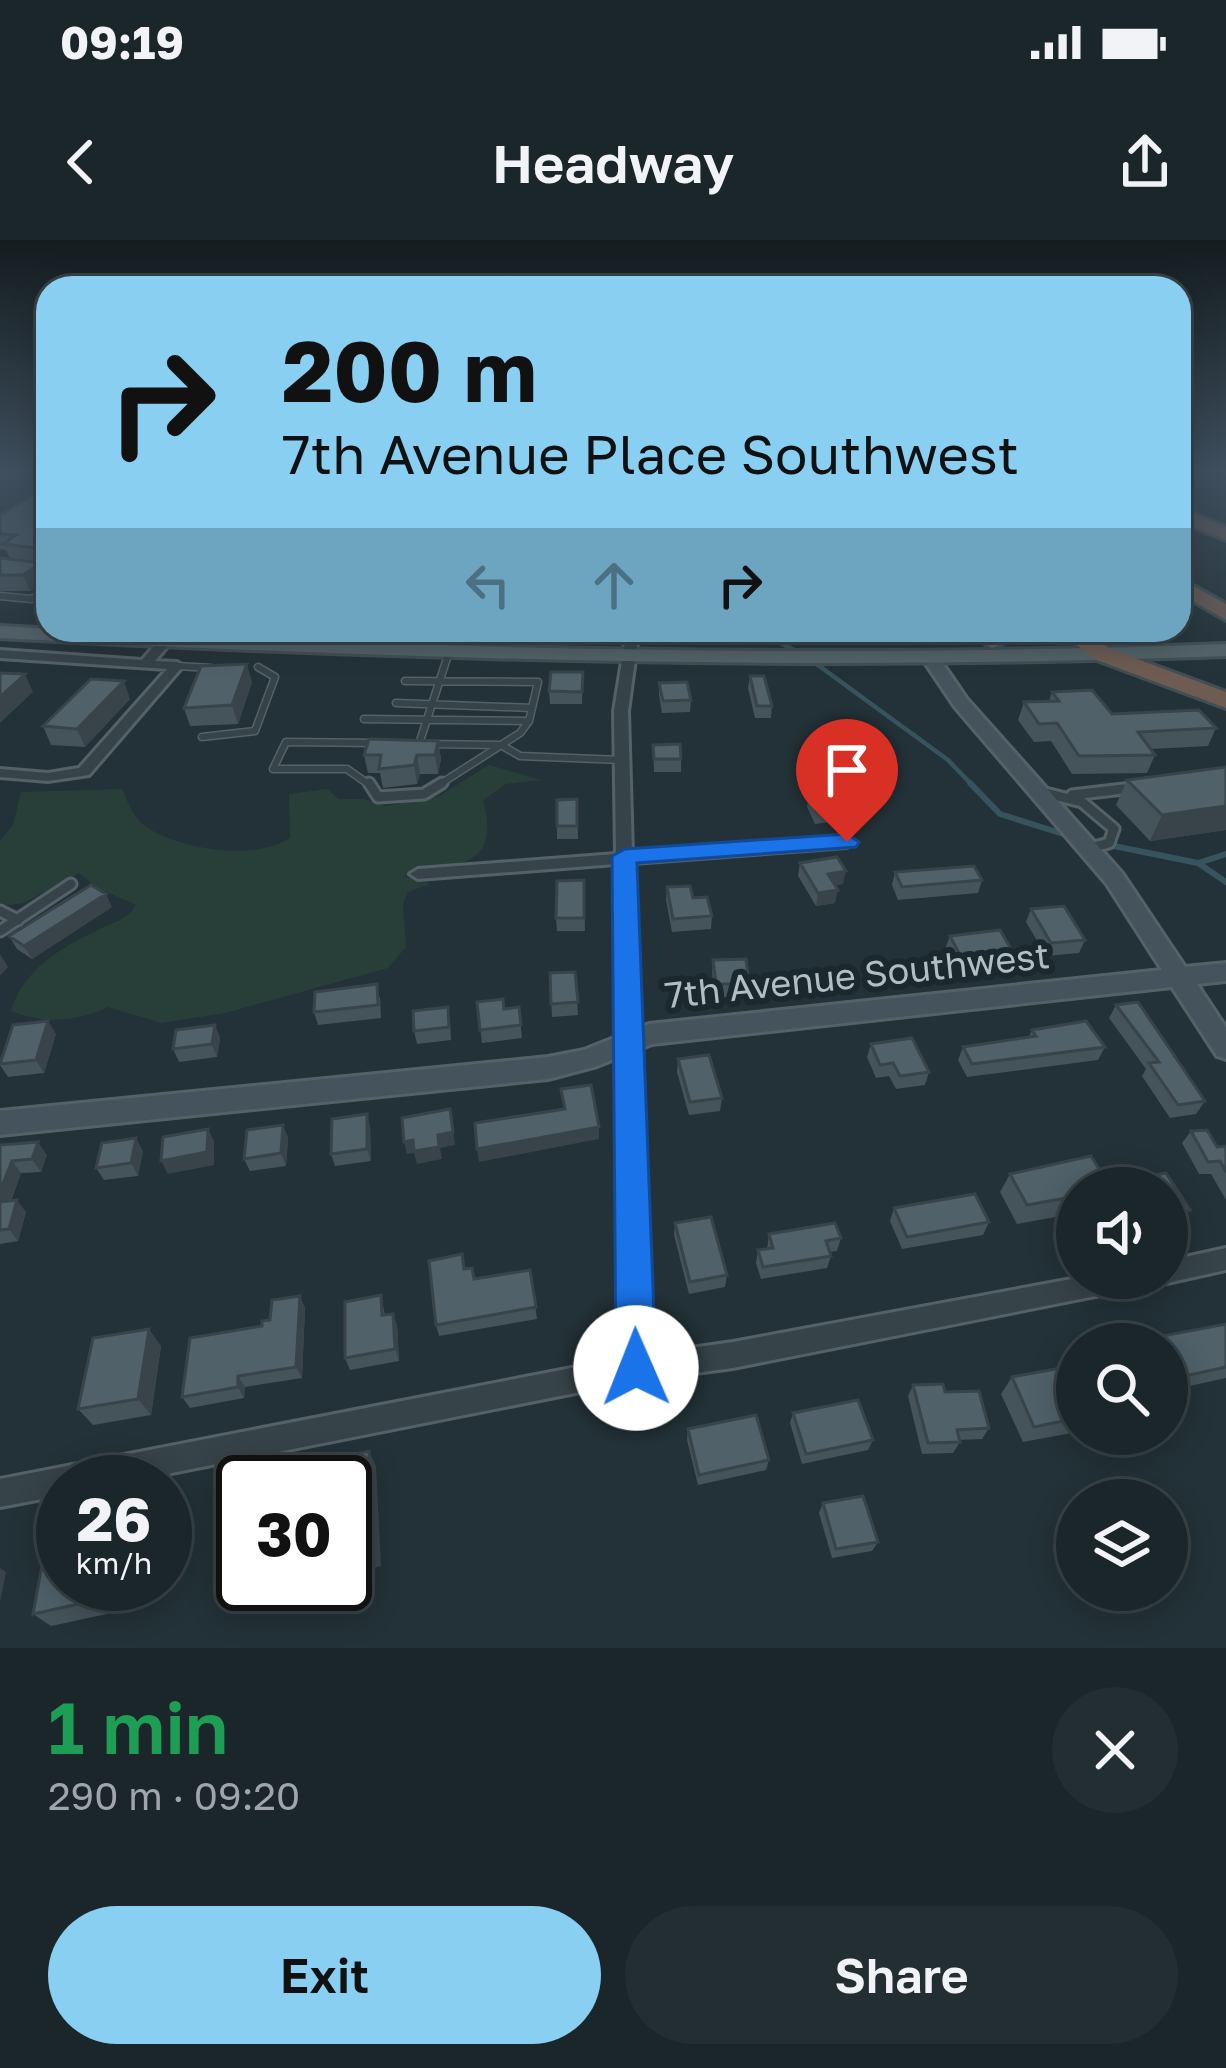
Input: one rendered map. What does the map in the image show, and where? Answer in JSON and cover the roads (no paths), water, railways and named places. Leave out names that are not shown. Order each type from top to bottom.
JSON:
[{"type":"highway","points":[[1191,592],[1226,614]]},
{"type":"highway","points":[[1191,613],[1226,634]]},
{"type":"highway","points":[[1084,642],[1226,701]]},
{"type":"main road","points":[[0,618],[36,620]]},
{"type":"main road","points":[[0,632],[36,633]]},
{"type":"main road","points":[[1184,644],[1226,634]]},
{"type":"main road","points":[[231,642],[449,652],[542,643],[871,642]]},
{"type":"main road","points":[[630,644],[930,658],[1084,642],[1184,644],[1226,650]]},
{"type":"street","points":[[146,663],[165,642]]},
{"type":"street","points":[[630,644],[622,760],[636,1368]]},
{"type":"street","points":[[4,657],[177,666]]},
{"type":"street","points":[[930,658],[961,703],[1089,849],[1181,976],[1226,1049]]},
{"type":"street","points":[[0,773],[72,776],[94,765],[177,666]]},
{"type":"street","points":[[418,874],[847,842]]},
{"type":"street","name":"7th Avenue Southwest","points":[[0,1123],[548,1068],[588,1059],[649,1034],[1226,972]]},
{"type":"street","points":[[1188,1267],[1226,1259]]},
{"type":"street","points":[[0,1493],[636,1368],[734,1355],[1056,1293]]},
{"type":"lane","points":[[0,596],[36,596]]},
{"type":"lane","points":[[542,643],[529,721],[501,745],[415,796],[378,797],[366,779],[346,769],[273,769],[286,742],[501,745],[520,756],[622,760]]},
{"type":"lane","points":[[257,667],[271,646]]},
{"type":"lane","points":[[419,744],[449,652]]},
{"type":"lane","points":[[177,666],[221,668]]},
{"type":"lane","points":[[202,737],[255,731],[274,677],[257,667],[243,669]]},
{"type":"lane","points":[[405,680],[538,682]]},
{"type":"lane","points":[[396,704],[532,707]]},
{"type":"lane","points":[[364,719],[529,721]]},
{"type":"lane","points":[[1041,792],[1072,795],[1154,785]]},
{"type":"lane","points":[[1072,795],[1092,806],[1114,830],[1109,842],[1089,849]]},
{"type":"lane","points":[[0,931],[71,884]]},
{"type":"lane","points":[[0,911],[18,920]]},
{"type":"waterway","points":[[778,642],[800,653]]},
{"type":"waterway","points":[[811,660],[948,760],[973,786]]},
{"type":"waterway","points":[[970,783],[1000,814],[1073,837]]},
{"type":"waterway","points":[[1109,845],[1198,863]]},
{"type":"waterway","points":[[1198,863],[1226,854]]},
{"type":"waterway","points":[[1198,863],[1226,882]]}]
